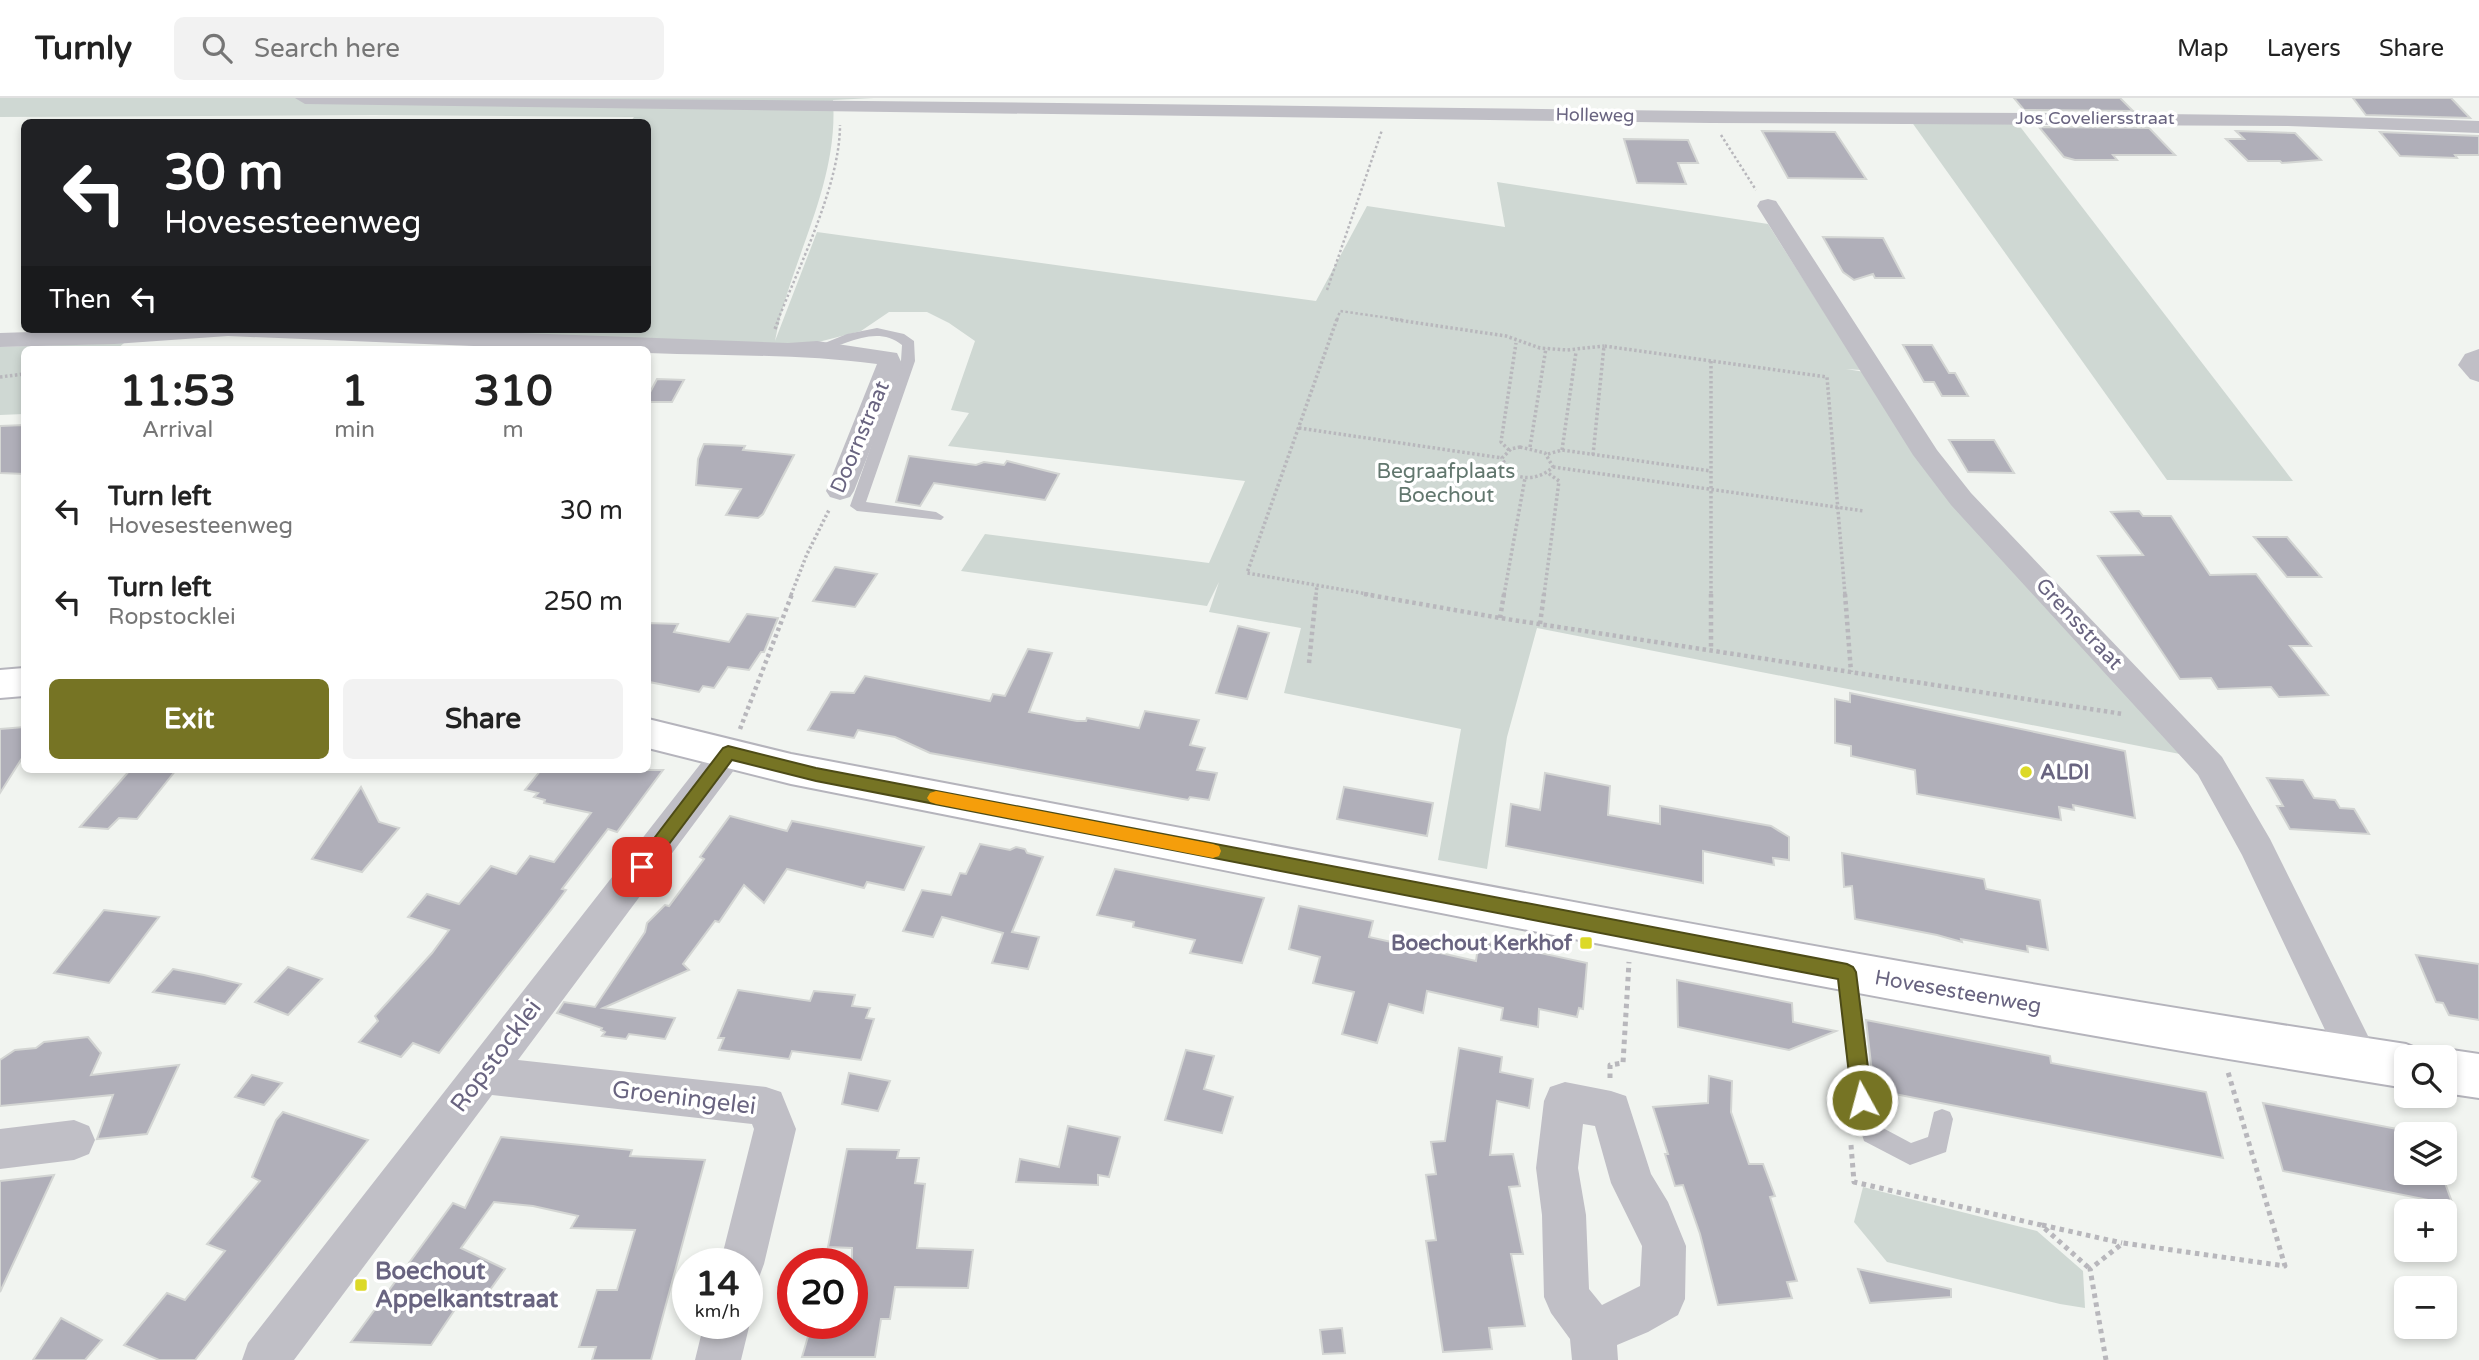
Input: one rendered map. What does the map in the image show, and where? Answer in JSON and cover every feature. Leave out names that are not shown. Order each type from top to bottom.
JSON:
[{"type":"street","name":"Holleweg","points":[[305,98],[1710,117]]},
{"type":"street","name":"Jos Coveliersstraat","points":[[1710,117],[2249,119],[2479,127]]},
{"type":"street","name":"Grensstraat","points":[[1768,206],[1927,455],[1961,499],[2210,766],[2257,849],[2359,1059]]},
{"type":"street","name":"Doornstraat","points":[[0,340],[134,333]]},
{"type":"street","name":"Doornstraat","points":[[326,333],[644,346]]},
{"type":"street","name":"Doornstraat","points":[[651,346],[767,351],[817,349],[888,358],[891,362],[839,491]]},
{"type":"street","points":[[2479,357],[2474,359],[2472,365],[2479,374]]},
{"type":"street","points":[[0,684],[21,682]]},
{"type":"street","name":"Hovesesteenweg","points":[[651,735],[791,769],[1847,972],[2224,1038],[2394,1064]]},
{"type":"street","name":"Ropstocklei","points":[[265,1360],[728,753]]},
{"type":"street","name":"Groeningelei","points":[[481,1075],[766,1106],[775,1129],[746,1248]]},
{"type":"street","points":[[1565,1101],[1611,1110],[1632,1183],[1653,1217],[1664,1246],[1662,1299],[1632,1316],[1594,1345],[1567,1297],[1564,1215],[1557,1168],[1565,1101]]},
{"type":"street","points":[[0,1149],[74,1140]]},
{"type":"street","points":[[718,1360],[723,1339]]},
{"type":"lane","points":[[817,349],[879,332],[892,333],[909,344],[908,361],[857,506],[936,517]]},
{"type":"lane","points":[[1847,972],[1862,1100],[1872,1134],[1910,1154],[1938,1144],[1942,1119]]},
{"type":"path","points":[[767,351],[834,174],[841,146],[839,104]]},
{"type":"path","points":[[1327,290],[1388,112]]},
{"type":"path","points":[[1710,117],[1768,206]]},
{"type":"path","points":[[1851,672],[1827,377],[1604,346],[1576,352],[1516,344],[1506,336],[1340,312],[1247,573],[1500,618],[2128,715]]},
{"type":"path","points":[[1509,450],[1501,442],[1516,344]]},
{"type":"path","points":[[1592,455],[1604,346]]},
{"type":"path","points":[[1530,447],[1546,348]]},
{"type":"path","points":[[1562,450],[1576,352]]},
{"type":"path","points":[[1711,361],[1711,650]]},
{"type":"path","points":[[0,377],[21,374]]},
{"type":"path","points":[[1299,429],[1502,458]]},
{"type":"path","points":[[1502,458],[1509,450],[1530,447],[1548,454],[1562,450],[1711,471]]},
{"type":"path","points":[[1548,454],[1553,467]]},
{"type":"path","points":[[1502,458],[1506,469],[1525,478],[1540,477],[1553,467]]},
{"type":"path","points":[[1553,467],[1864,511]]},
{"type":"path","points":[[1540,624],[1559,481],[1548,473]]},
{"type":"path","points":[[1500,618],[1525,478]]},
{"type":"path","name":"Doornstraat","points":[[728,753],[807,554],[839,491]]},
{"type":"path","points":[[1309,663],[1317,585]]},
{"type":"path","points":[[1611,1110],[1610,1065],[1623,1063],[1631,930]]},
{"type":"path","points":[[2041,1225],[2123,1243],[2285,1266],[2226,1066],[2224,1038]]},
{"type":"path","points":[[2106,1360],[2090,1269],[2123,1243]]},
{"type":"green space","name":"Begraafplaats Boechout","points":[[0,98],[874,98],[833,100],[829,162],[775,341],[817,232],[1316,301],[1367,206],[1505,227],[1497,182],[1768,224],[1861,370],[1846,369],[1865,372],[2190,756],[1537,628],[1507,737],[1487,869],[1438,860],[1461,729],[1284,693],[1301,628],[1209,612],[1219,582],[1207,606],[961,571],[985,534],[1209,563],[1245,481],[948,446],[969,413],[951,410],[975,341],[927,312],[889,312],[861,331],[803,346],[472,335],[651,333],[651,119],[373,115],[0,117]]},
{"type":"green space","points":[[2015,120],[2293,481],[2167,480],[1911,121]]},
{"type":"green space","points":[[124,343],[121,346],[31,346]]},
{"type":"green space","points":[[21,346],[21,414],[0,415],[0,347]]},
{"type":"green space","points":[[1863,1187],[2037,1231],[2083,1271],[2085,1308],[1887,1262],[1854,1222]]},
{"type":"building","points":[[2014,98],[2120,98],[2133,111],[2024,110]]},
{"type":"building","points":[[2353,98],[2451,98],[2470,118],[2366,115]]},
{"type":"building","points":[[2039,127],[2149,128],[2175,155],[2113,155],[2117,160],[2075,160],[2064,157]]},
{"type":"building","points":[[1762,131],[1835,132],[1866,179],[1788,178]]},
{"type":"building","points":[[2236,131],[2295,133],[2321,160],[2282,163],[2248,161],[2226,139],[2244,139]]},
{"type":"building","points":[[2380,132],[2479,136],[2479,155],[2455,155],[2457,158],[2400,156]]},
{"type":"building","points":[[1624,139],[1688,140],[1698,163],[1678,163],[1686,184],[1637,183]]},
{"type":"building","points":[[1823,237],[1883,238],[1904,278],[1875,278],[1873,274],[1854,280],[1843,272]]},
{"type":"building","points":[[1903,345],[1932,345],[1949,373],[1955,373],[1968,396],[1942,396],[1934,382],[1924,382]]},
{"type":"building","points":[[657,379],[684,380],[672,402],[651,402],[651,390]]},
{"type":"building","points":[[21,425],[21,474],[0,473],[0,426]]},
{"type":"building","points":[[1949,440],[1994,440],[2014,473],[1968,472]]},
{"type":"building","points":[[704,444],[745,446],[743,450],[794,455],[763,514],[758,518],[726,515],[741,489],[696,485],[698,459]]},
{"type":"building","points":[[909,456],[976,465],[984,462],[1004,465],[1007,461],[1059,474],[1045,500],[934,483],[920,506],[896,502]]},
{"type":"building","points":[[2139,511],[2143,516],[2171,516],[2210,575],[2256,574],[2311,646],[2290,646],[2328,695],[2279,697],[2271,687],[2218,689],[2211,678],[2180,679],[2098,556],[2143,555],[2111,512]]},
{"type":"building","points":[[2254,537],[2287,537],[2321,577],[2287,577]]},
{"type":"building","points":[[835,567],[877,574],[855,607],[813,601]]},
{"type":"building","points":[[747,614],[778,618],[764,652],[761,652],[749,670],[728,667],[714,688],[703,686],[699,692],[651,682],[651,623],[678,624],[674,632],[729,642]]},
{"type":"building","points":[[1238,626],[1269,633],[1247,699],[1216,693]]},
{"type":"building","points":[[1028,649],[1052,653],[1029,712],[1077,721],[1086,721],[1087,718],[1139,728],[1145,711],[1199,720],[1190,745],[1205,748],[1197,770],[1217,773],[1209,800],[1190,797],[1188,800],[930,753],[895,737],[858,730],[854,738],[808,730],[831,692],[854,693],[865,676],[990,701],[993,694],[1005,696]]},
{"type":"building","name":"ALDI","points":[[1850,693],[2125,751],[2135,818],[2073,805],[2074,810],[2059,807],[2061,820],[1917,794],[1915,770],[1851,756],[1851,746],[1835,743],[1835,699],[1850,702]]},
{"type":"building","points":[[21,727],[21,760],[0,793],[0,729]]},
{"type":"building","points":[[651,770],[663,770],[617,832],[608,829],[562,889],[566,890],[554,906],[439,1053],[413,1043],[401,1057],[359,1042],[378,1021],[375,1016],[432,953],[449,930],[408,917],[427,894],[459,904],[491,866],[516,874],[530,856],[554,862],[591,813],[544,803],[545,800],[534,797],[538,793],[525,790],[539,773],[651,773]]},
{"type":"building","points":[[127,773],[174,773],[137,819],[119,818],[108,829],[80,827]]},
{"type":"building","points":[[1545,773],[1610,786],[1608,815],[1660,824],[1660,806],[1771,826],[1789,837],[1789,860],[1773,858],[1774,865],[1703,851],[1703,883],[1506,846],[1511,804],[1540,810]]},
{"type":"building","points":[[2267,778],[2303,780],[2314,798],[2335,800],[2340,808],[2354,809],[2369,834],[2290,829],[2277,806],[2283,806]]},
{"type":"building","points":[[361,787],[379,822],[399,828],[362,872],[312,859]]},
{"type":"building","points":[[1344,787],[1433,803],[1427,836],[1337,819]]},
{"type":"building","points":[[730,816],[787,831],[792,821],[924,847],[904,890],[867,882],[864,888],[787,869],[764,903],[744,885],[719,922],[715,921],[683,964],[689,970],[603,1008],[675,1018],[665,1039],[629,1034],[626,1039],[602,1036],[605,1032],[602,1028],[557,1013],[564,1002],[595,1007],[645,932],[647,923],[665,905],[669,906],[704,859],[700,857]]},
{"type":"building","points":[[980,844],[1010,850],[1016,847],[1043,857],[1012,932],[1039,937],[1028,969],[992,963],[1003,933],[942,917],[933,937],[903,931],[922,890],[951,895],[960,873],[966,874]]},
{"type":"building","points":[[1842,853],[1984,879],[1986,889],[2040,900],[2048,950],[2027,946],[2028,952],[1961,939],[1962,942],[1855,919],[1852,886],[1844,887]]},
{"type":"building","points":[[1115,869],[1264,898],[1242,963],[1190,953],[1195,940],[1133,927],[1134,922],[1097,915]]},
{"type":"building","points":[[1299,906],[1373,921],[1369,937],[1476,961],[1479,940],[1587,963],[1583,1009],[1579,1008],[1577,1017],[1539,1009],[1538,1027],[1501,1020],[1503,1008],[1427,991],[1423,1013],[1389,1004],[1377,1043],[1342,1034],[1354,992],[1313,983],[1320,957],[1289,949]]},
{"type":"building","points":[[104,910],[159,917],[109,983],[54,973]]},
{"type":"building","points":[[2416,955],[2479,964],[2479,1020],[2449,1015],[2443,1003],[2436,1002]]},
{"type":"building","points":[[288,967],[322,979],[288,1015],[255,1002]]},
{"type":"building","points":[[173,969],[241,984],[225,1004],[153,992]]},
{"type":"building","points":[[1677,980],[1792,1003],[1793,1022],[1836,1031],[1789,1050],[1678,1027]]},
{"type":"building","points":[[738,990],[810,1001],[814,991],[855,995],[852,1006],[870,1008],[866,1018],[874,1019],[861,1060],[792,1051],[789,1059],[719,1050],[724,1038],[718,1038]]},
{"type":"building","points":[[1866,1020],[2050,1056],[2051,1063],[2206,1092],[2223,1158],[1874,1090]]},
{"type":"building","points":[[88,1037],[101,1053],[91,1075],[179,1065],[147,1134],[97,1139],[113,1095],[0,1106],[0,1060],[15,1050],[36,1048],[44,1042]]},
{"type":"building","points":[[1459,1048],[1502,1057],[1500,1072],[1533,1079],[1529,1108],[1497,1101],[1490,1155],[1513,1154],[1520,1186],[1509,1187],[1523,1254],[1511,1254],[1525,1326],[1489,1328],[1492,1349],[1443,1352],[1426,1241],[1436,1240],[1426,1175],[1436,1174],[1431,1142],[1445,1141]]},
{"type":"building","points":[[1186,1050],[1214,1056],[1204,1089],[1233,1097],[1222,1133],[1165,1120]]},
{"type":"building","points":[[849,1073],[890,1081],[878,1111],[842,1104]]},
{"type":"building","points":[[252,1075],[282,1083],[264,1105],[235,1097]]},
{"type":"building","points":[[1709,1076],[1732,1081],[1731,1112],[1749,1164],[1763,1164],[1775,1196],[1770,1197],[1797,1281],[1787,1282],[1792,1298],[1718,1305],[1700,1234],[1683,1185],[1675,1186],[1653,1107],[1708,1103]]},
{"type":"building","points":[[2263,1103],[2394,1128],[2394,1185],[2446,1185],[2451,1199],[2423,1199],[2283,1171]]},
{"type":"building","points":[[283,1112],[368,1140],[195,1360],[159,1360],[124,1345],[167,1293],[185,1300],[225,1251],[207,1244],[260,1181],[252,1177],[276,1120]]},
{"type":"building","points":[[1068,1126],[1120,1137],[1109,1177],[1098,1175],[1098,1185],[1016,1182],[1020,1159],[1059,1167]]},
{"type":"building","points":[[501,1137],[632,1150],[630,1156],[705,1160],[681,1248],[672,1248],[672,1282],[651,1360],[592,1360],[596,1347],[579,1347],[597,1290],[617,1290],[635,1230],[571,1228],[578,1216],[533,1206],[494,1202],[461,1248],[505,1269],[487,1294],[479,1299],[466,1293],[431,1345],[351,1342],[453,1203],[465,1208]]},
{"type":"building","points":[[847,1149],[899,1150],[897,1158],[919,1158],[915,1183],[925,1184],[917,1248],[973,1250],[968,1288],[895,1287],[890,1319],[881,1319],[875,1357],[802,1357],[807,1339],[868,1339],[868,1248],[828,1247]]},
{"type":"building","points":[[54,1175],[31,1225],[0,1292],[0,1181]]},
{"type":"building","points":[[1858,1269],[1951,1289],[1951,1297],[1870,1303]]},
{"type":"building","points":[[61,1318],[102,1340],[85,1360],[33,1360]]},
{"type":"building","points":[[1342,1328],[1345,1353],[1323,1354],[1320,1330]]},
{"type":"slow traffic","points":[[936,798],[1213,851]]},
{"type":"place","name":"ALDI","points":[[2026,772]]},
{"type":"place","name":"Boechout Kerkhof","points":[[1586,943]]},
{"type":"place","name":"Boechout Appelkantstraat","points":[[361,1285]]},
{"type":"route","points":[[642,867],[728,753],[816,774],[1847,972],[1862,1100]]}]
